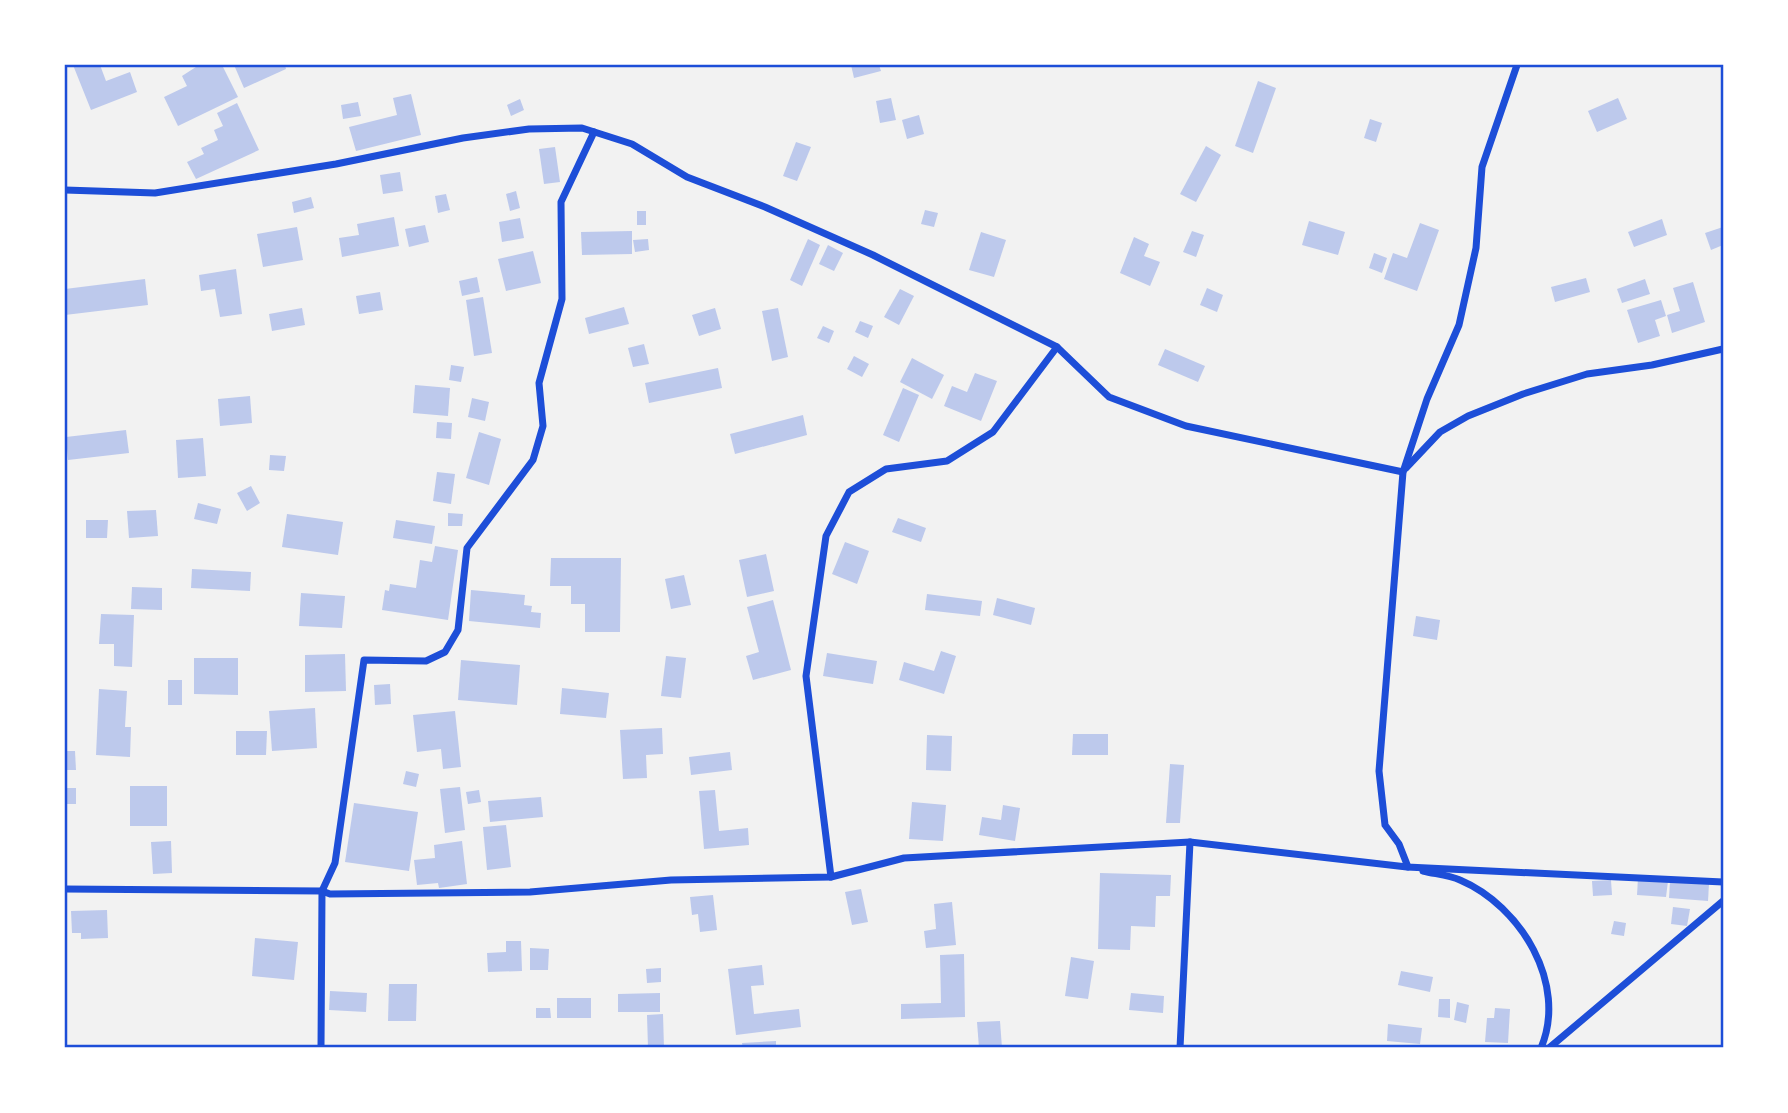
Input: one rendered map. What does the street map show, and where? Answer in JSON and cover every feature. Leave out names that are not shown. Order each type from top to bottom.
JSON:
[{"type":"street","points":[[1407,867],[1399,844],[1385,825],[1379,771],[1403,472],[1427,399],[1459,325],[1476,248],[1482,167],[1517,65]]},
{"type":"street","points":[[65,190],[155,193],[528,129],[582,128],[632,144],[687,177],[765,207],[873,255],[1057,347],[1109,397],[1186,426],[1403,472]]},
{"type":"street","points":[[321,1048],[322,891],[335,863],[364,660],[426,661],[445,652],[458,630],[467,548],[533,460],[543,426],[539,383],[562,299],[561,201],[594,132]]},
{"type":"street","points":[[831,877],[806,676],[826,536],[849,492],[886,469],[947,461],[993,432],[1057,347]]},
{"type":"street","points":[[1403,472],[1440,432],[1468,416],[1522,394],[1587,374],[1652,365],[1723,349]]},
{"type":"street","points":[[65,889],[322,891],[330,894],[530,892],[671,880],[831,877],[904,858],[1190,842],[1407,867],[1723,882]]},
{"type":"street","points":[[1180,1048],[1190,842]]},
{"type":"street","points":[[1407,867],[1460,880],[1497,903],[1525,932],[1543,974],[1548,1000],[1549,1029],[1541,1048]]},
{"type":"street","points":[[1549,1048],[1690,933],[1723,901]]},
{"type":"building","points":[[73,65],[100,65],[106,81],[130,72],[137,92],[91,110]]},
{"type":"building","points":[[199,65],[222,65],[238,97],[178,126],[164,97],[187,86],[182,76]]},
{"type":"building","points":[[234,65],[285,65],[286,69],[244,88]]},
{"type":"building","points":[[851,65],[879,65],[881,71],[854,78]]},
{"type":"building","points":[[1258,81],[1276,88],[1253,153],[1235,146]]},
{"type":"building","points":[[411,94],[421,135],[356,151],[349,127],[397,115],[393,98]]},
{"type":"building","points":[[891,98],[896,120],[880,123],[876,101]]},
{"type":"building","points":[[1618,98],[1627,119],[1597,132],[1588,111]]},
{"type":"building","points":[[520,99],[524,110],[511,116],[507,105]]},
{"type":"building","points":[[358,102],[361,116],[343,119],[341,105]]},
{"type":"building","points":[[237,103],[259,150],[196,179],[187,162],[204,154],[201,148],[218,140],[214,130],[223,126],[217,113]]},
{"type":"building","points":[[919,115],[924,134],[907,139],[902,120]]},
{"type":"building","points":[[1370,119],[1382,123],[1376,142],[1364,138]]},
{"type":"building","points":[[796,142],[811,147],[797,181],[783,176]]},
{"type":"building","points":[[1206,146],[1221,155],[1196,202],[1180,194]]},
{"type":"building","points":[[555,147],[560,182],[544,184],[539,149]]},
{"type":"building","points":[[400,172],[403,191],[383,194],[380,175]]},
{"type":"building","points":[[516,191],[520,208],[510,211],[506,194]]},
{"type":"building","points":[[446,194],[450,210],[438,213],[435,196]]},
{"type":"building","points":[[311,197],[314,208],[294,213],[292,202]]},
{"type":"building","points":[[925,210],[938,213],[934,227],[921,224]]},
{"type":"building","points":[[637,211],[646,211],[646,225],[637,225]]},
{"type":"building","points":[[394,217],[399,246],[342,257],[339,238],[359,235],[357,224]]},
{"type":"building","points":[[520,218],[524,238],[502,242],[499,222]]},
{"type":"building","points":[[1662,219],[1667,235],[1634,247],[1628,232]]},
{"type":"building","points":[[1309,221],[1345,232],[1338,255],[1302,245]]},
{"type":"building","points":[[1420,223],[1439,230],[1417,291],[1384,279],[1393,253],[1407,258]]},
{"type":"building","points":[[425,225],[429,242],[409,247],[405,229]]},
{"type":"building","points":[[297,227],[303,260],[263,267],[257,234]]},
{"type":"building","points":[[1723,227],[1723,245],[1711,250],[1705,233]]},
{"type":"building","points":[[632,231],[632,254],[582,255],[581,232]]},
{"type":"building","points":[[1192,231],[1204,235],[1196,257],[1183,252]]},
{"type":"building","points":[[981,232],[1006,240],[994,277],[969,270]]},
{"type":"building","points":[[1134,237],[1149,244],[1144,256],[1160,262],[1150,286],[1120,273]]},
{"type":"building","points":[[648,239],[649,250],[635,252],[633,240]]},
{"type":"building","points":[[808,239],[820,245],[802,286],[790,280]]},
{"type":"building","points":[[828,245],[843,253],[834,271],[819,264]]},
{"type":"building","points":[[533,251],[541,283],[506,291],[498,259]]},
{"type":"building","points":[[1374,253],[1387,258],[1382,273],[1369,268]]},
{"type":"building","points":[[236,269],[242,314],[220,317],[215,289],[201,291],[199,275]]},
{"type":"building","points":[[477,277],[480,292],[462,296],[459,281]]},
{"type":"building","points":[[1586,278],[1590,292],[1555,302],[1551,287]]},
{"type":"building","points":[[145,279],[148,305],[65,315],[65,289]]},
{"type":"building","points":[[1645,279],[1650,294],[1622,303],[1617,289]]},
{"type":"building","points":[[1693,282],[1705,322],[1672,333],[1667,315],[1680,311],[1673,288]]},
{"type":"building","points":[[1207,288],[1223,295],[1217,312],[1200,305]]},
{"type":"building","points":[[900,289],[914,296],[899,325],[884,317]]},
{"type":"building","points":[[380,292],[383,310],[359,314],[356,296]]},
{"type":"building","points":[[483,297],[492,353],[474,356],[466,300]]},
{"type":"building","points":[[1661,300],[1666,316],[1655,320],[1660,336],[1638,343],[1627,310]]},
{"type":"building","points":[[624,307],[629,324],[589,334],[585,318]]},
{"type":"building","points":[[302,308],[305,325],[272,331],[269,314]]},
{"type":"building","points":[[715,308],[721,329],[699,336],[692,315]]},
{"type":"building","points":[[778,308],[788,357],[772,361],[762,311]]},
{"type":"building","points":[[860,321],[873,326],[868,338],[855,332]]},
{"type":"building","points":[[823,326],[834,331],[829,343],[817,338]]},
{"type":"building","points":[[644,344],[649,364],[633,367],[628,348]]},
{"type":"building","points":[[1165,349],[1205,366],[1198,382],[1158,365]]},
{"type":"building","points":[[854,356],[869,364],[862,377],[847,369]]},
{"type":"building","points":[[912,358],[944,375],[932,399],[900,382]]},
{"type":"building","points":[[451,365],[464,367],[461,382],[449,380]]},
{"type":"building","points":[[718,368],[722,388],[649,403],[645,383]]},
{"type":"building","points":[[975,373],[997,381],[981,421],[944,406],[952,386],[967,392]]},
{"type":"building","points":[[415,385],[450,388],[448,416],[413,413]]},
{"type":"building","points":[[903,388],[919,395],[899,442],[883,435]]},
{"type":"building","points":[[250,396],[252,423],[220,426],[218,399]]},
{"type":"building","points":[[472,398],[489,402],[485,421],[468,417]]},
{"type":"building","points":[[803,415],[807,435],[735,454],[730,434]]},
{"type":"building","points":[[437,422],[452,423],[451,439],[436,438]]},
{"type":"building","points":[[126,430],[129,453],[68,460],[66,437]]},
{"type":"building","points":[[479,432],[501,439],[489,485],[466,478]]},
{"type":"building","points":[[203,438],[206,476],[178,478],[176,440]]},
{"type":"building","points":[[270,455],[286,456],[284,471],[269,470]]},
{"type":"building","points":[[437,472],[455,474],[451,504],[433,501]]},
{"type":"building","points":[[251,486],[260,503],[247,511],[237,493]]},
{"type":"building","points":[[198,503],[221,509],[217,524],[194,519]]},
{"type":"building","points":[[156,510],[158,536],[129,538],[127,511]]},
{"type":"building","points":[[448,513],[463,514],[462,526],[448,526]]},
{"type":"building","points":[[287,514],[343,522],[338,555],[282,547]]},
{"type":"building","points":[[898,518],[926,528],[921,542],[892,532]]},
{"type":"building","points":[[86,520],[108,520],[107,538],[86,538]]},
{"type":"building","points":[[396,520],[435,526],[432,544],[393,538]]},
{"type":"building","points":[[845,542],[869,551],[857,584],[832,574]]},
{"type":"building","points":[[435,546],[458,550],[448,620],[382,610],[385,590],[389,591],[390,584],[416,588],[420,560],[432,562]]},
{"type":"building","points":[[766,554],[774,591],[747,597],[739,560]]},
{"type":"building","points":[[551,558],[621,558],[620,632],[585,632],[585,604],[571,604],[571,586],[550,586]]},
{"type":"building","points":[[192,569],[251,572],[250,591],[191,588]]},
{"type":"building","points":[[684,575],[691,605],[671,609],[665,579]]},
{"type":"building","points":[[132,587],[162,588],[162,610],[131,609]]},
{"type":"building","points":[[471,590],[525,595],[524,605],[532,606],[531,612],[541,613],[540,628],[469,621]]},
{"type":"building","points":[[301,593],[345,596],[342,628],[299,626]]},
{"type":"building","points":[[927,594],[982,601],[980,616],[925,610]]},
{"type":"building","points":[[997,598],[1035,608],[1031,625],[993,615]]},
{"type":"building","points":[[773,600],[791,670],[753,680],[746,656],[759,652],[747,607]]},
{"type":"building","points":[[101,614],[134,615],[132,667],[114,666],[114,644],[99,644]]},
{"type":"building","points":[[1416,616],[1440,620],[1437,640],[1413,636]]},
{"type":"building","points":[[941,651],[956,656],[944,694],[899,680],[904,662],[934,671]]},
{"type":"building","points":[[827,653],[877,661],[873,684],[823,676]]},
{"type":"building","points":[[345,654],[346,691],[305,692],[305,655]]},
{"type":"building","points":[[666,656],[686,658],[681,698],[661,696]]},
{"type":"building","points":[[194,658],[238,658],[238,695],[194,694]]},
{"type":"building","points":[[461,660],[520,665],[517,705],[458,700]]},
{"type":"building","points":[[168,680],[182,680],[182,705],[168,705]]},
{"type":"building","points":[[390,684],[391,704],[375,705],[374,685]]},
{"type":"building","points":[[562,688],[609,693],[606,718],[560,714]]},
{"type":"building","points":[[99,689],[127,691],[125,727],[131,727],[130,757],[96,755]]},
{"type":"building","points":[[315,708],[317,748],[272,751],[269,711]]},
{"type":"building","points":[[455,711],[461,767],[443,769],[441,749],[417,752],[413,715]]},
{"type":"building","points":[[662,728],[663,754],[646,755],[647,778],[623,779],[620,730]]},
{"type":"building","points":[[236,731],[267,731],[266,755],[236,755]]},
{"type":"building","points":[[1073,734],[1108,734],[1108,755],[1072,755]]},
{"type":"building","points":[[927,735],[952,736],[951,771],[926,770]]},
{"type":"building","points":[[65,751],[75,751],[76,770],[65,770]]},
{"type":"building","points":[[730,752],[732,770],[691,775],[689,757]]},
{"type":"building","points":[[1170,764],[1184,765],[1180,823],[1166,823]]},
{"type":"building","points":[[406,771],[419,774],[416,787],[403,784]]},
{"type":"building","points":[[130,786],[167,786],[167,826],[130,826]]},
{"type":"building","points":[[460,787],[465,830],[445,833],[440,789]]},
{"type":"building","points":[[65,788],[76,788],[76,804],[65,804]]},
{"type":"building","points":[[479,790],[481,802],[468,804],[466,792]]},
{"type":"building","points":[[715,790],[719,831],[748,828],[749,845],[704,849],[699,791]]},
{"type":"building","points":[[541,797],[543,817],[490,822],[488,801]]},
{"type":"building","points":[[912,802],[946,805],[943,841],[909,839]]},
{"type":"building","points":[[354,803],[418,812],[409,871],[345,862]]},
{"type":"building","points":[[1003,805],[1020,808],[1015,841],[979,835],[982,817],[1001,820]]},
{"type":"building","points":[[506,825],[511,867],[487,870],[483,827]]},
{"type":"building","points":[[171,841],[172,873],[153,874],[151,842]]},
{"type":"building","points":[[462,841],[467,884],[439,888],[438,883],[417,885],[414,860],[435,858],[434,845]]},
{"type":"building","points":[[1100,873],[1171,875],[1170,896],[1156,896],[1155,927],[1131,926],[1130,950],[1098,949]]},
{"type":"building","points":[[1638,878],[1668,881],[1666,897],[1637,895]]},
{"type":"building","points":[[1611,880],[1612,895],[1593,896],[1592,881]]},
{"type":"building","points":[[1670,881],[1709,884],[1708,901],[1669,898]]},
{"type":"building","points":[[861,889],[868,922],[852,925],[845,892]]},
{"type":"building","points":[[713,895],[717,930],[700,932],[698,914],[692,915],[690,897]]},
{"type":"building","points":[[952,902],[956,945],[926,948],[924,931],[936,929],[934,904]]},
{"type":"building","points":[[1673,907],[1690,909],[1687,926],[1671,924]]},
{"type":"building","points":[[107,910],[108,938],[81,939],[81,933],[72,933],[71,911]]},
{"type":"building","points":[[1614,921],[1626,923],[1624,936],[1611,934]]},
{"type":"building","points":[[255,938],[298,942],[294,980],[252,976]]},
{"type":"building","points":[[506,941],[521,941],[522,971],[488,972],[487,953],[506,952]]},
{"type":"building","points":[[530,948],[549,949],[548,970],[530,970]]},
{"type":"building","points":[[964,954],[965,1017],[901,1019],[901,1004],[941,1003],[940,955]]},
{"type":"building","points":[[1071,957],[1094,961],[1088,999],[1065,996]]},
{"type":"building","points":[[762,965],[764,985],[751,986],[754,1014],[799,1009],[801,1027],[736,1035],[728,969]]},
{"type":"building","points":[[661,968],[661,982],[647,983],[646,969]]},
{"type":"building","points":[[1401,971],[1433,977],[1430,992],[1398,985]]},
{"type":"building","points":[[389,984],[417,984],[416,1021],[388,1021]]},
{"type":"building","points":[[330,991],[367,993],[366,1012],[329,1010]]},
{"type":"building","points":[[660,993],[660,1012],[618,1012],[618,994]]},
{"type":"building","points":[[1131,993],[1164,996],[1163,1013],[1129,1010]]},
{"type":"building","points":[[557,998],[591,998],[591,1018],[557,1018]]},
{"type":"building","points":[[1439,999],[1450,999],[1450,1018],[1438,1017]]},
{"type":"building","points":[[1457,1002],[1469,1005],[1466,1023],[1454,1020]]},
{"type":"building","points":[[536,1008],[550,1008],[551,1018],[536,1018]]},
{"type":"building","points":[[1495,1008],[1510,1009],[1508,1043],[1485,1042],[1487,1018],[1494,1018]]},
{"type":"building","points":[[663,1014],[664,1048],[648,1048],[647,1015]]},
{"type":"building","points":[[1000,1021],[1002,1048],[979,1048],[977,1022]]},
{"type":"building","points":[[1388,1024],[1422,1028],[1420,1044],[1387,1041]]},
{"type":"building","points":[[776,1041],[776,1048],[743,1048],[742,1043]]}]
